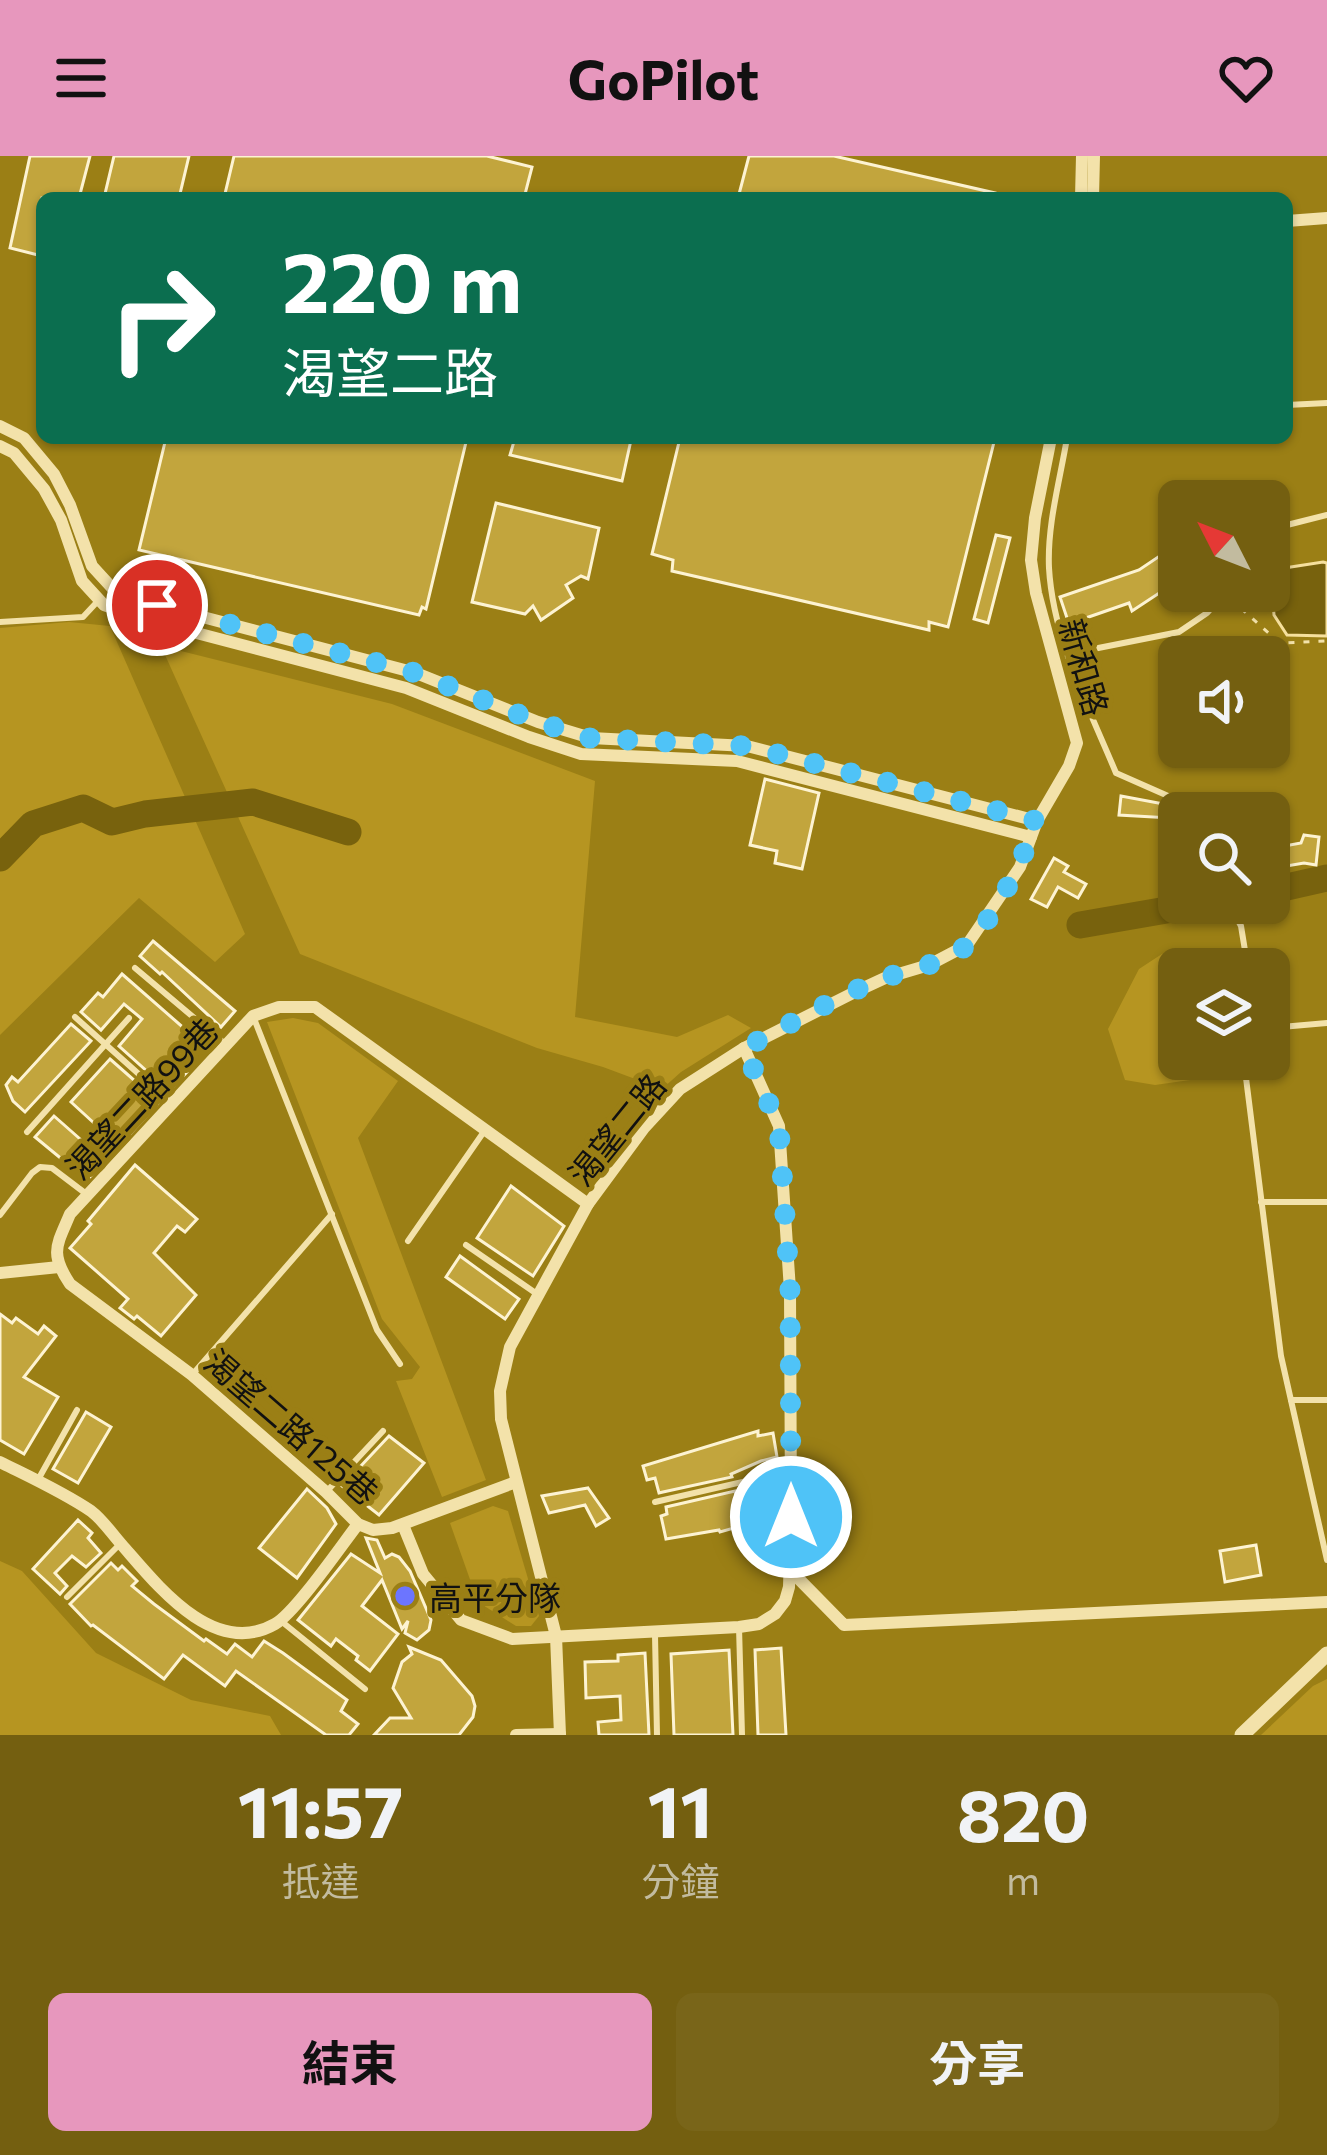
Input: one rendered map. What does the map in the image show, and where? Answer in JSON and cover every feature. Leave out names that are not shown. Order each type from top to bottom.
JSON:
[{"type":"street","points":[[1081,192],[1082,156]]},
{"type":"street","points":[[1093,192],[1094,156]]},
{"type":"street","points":[[1293,221],[1327,218]]},
{"type":"street","points":[[0,426],[24,438],[54,474],[92,566],[114,590],[416,673],[590,738],[747,746],[1037,821]]},
{"type":"street","name":"新和路","points":[[1037,821],[1069,766],[1077,742],[1031,560],[1050,444]]},
{"type":"street","points":[[0,446],[14,453],[44,489],[61,520],[82,581],[104,605],[406,688],[581,754],[737,761],[1031,837]]},
{"type":"street","name":"渴望二路","points":[[560,1735],[556,1636],[501,1419],[500,1391],[509,1347],[588,1204],[680,1088],[744,1048],[857,991],[968,945],[1020,867],[1037,821]]},
{"type":"street","name":"渴望二路99巷","points":[[59,1268],[55,1249],[70,1214],[253,1016],[279,1007],[315,1007],[588,1204]]},
{"type":"street","points":[[403,1526],[423,1574],[461,1619],[512,1639],[739,1627],[759,1624],[785,1601],[790,1570],[790,1290],[779,1126],[744,1048]]},
{"type":"street","points":[[0,1273],[59,1268]]},
{"type":"street","name":"渴望二路125巷","points":[[59,1268],[70,1284],[192,1375],[358,1524],[373,1529],[403,1526],[517,1482]]},
{"type":"street","points":[[0,1462],[94,1513],[184,1611],[233,1632],[250,1634],[281,1621],[358,1524]]},
{"type":"street","points":[[790,1570],[844,1625],[1327,1602]]},
{"type":"street","points":[[1243,1735],[1327,1654]]},
{"type":"street","points":[[516,1735],[560,1735]]},
{"type":"lane","points":[[1293,405],[1327,403]]},
{"type":"lane","points":[[1065,444],[1049,572],[1068,654],[1116,772],[1161,792]]},
{"type":"lane","points":[[1290,524],[1327,515]]},
{"type":"lane","points":[[0,622],[83,617],[99,599]]},
{"type":"lane","points":[[1068,654],[1179,632],[1209,612]]},
{"type":"lane","points":[[135,968],[226,1045]]},
{"type":"lane","points":[[253,1016],[376,1330],[400,1364]]},
{"type":"lane","points":[[75,1017],[172,1104]]},
{"type":"lane","points":[[27,1132],[129,1018]]},
{"type":"lane","points":[[1290,1026],[1327,1023]]},
{"type":"lane","points":[[1246,1080],[1282,1355],[1327,1560]]},
{"type":"lane","points":[[408,1240],[486,1130]]},
{"type":"lane","points":[[0,1215],[40,1167],[52,1168],[88,1196]]},
{"type":"lane","points":[[1261,1202],[1327,1202]]},
{"type":"lane","points":[[192,1375],[332,1214]]},
{"type":"lane","points":[[466,1245],[537,1294]]},
{"type":"lane","points":[[1292,1400],[1327,1400]]},
{"type":"lane","points":[[38,1481],[77,1410]]},
{"type":"lane","points":[[326,1492],[382,1431]]},
{"type":"lane","points":[[655,1502],[790,1471]]},
{"type":"lane","points":[[67,1597],[121,1544]]},
{"type":"lane","points":[[281,1621],[365,1689]]},
{"type":"lane","points":[[739,1627],[742,1735]]},
{"type":"lane","points":[[655,1631],[657,1735]]},
{"type":"path","points":[[1247,612],[1281,644],[1327,641]]},
{"type":"shaded area","points":[[1327,563],[1327,636],[1287,635],[1274,615],[1290,612],[1290,567]]},
{"type":"shaded area","points":[[69,622],[110,626],[245,934],[215,962],[139,898],[0,1035],[0,628]]},
{"type":"shaded area","points":[[161,646],[392,704],[595,781],[575,1017],[677,1037],[728,1015],[751,1028],[662,1089],[537,1048],[300,954]]},
{"type":"shaded area","points":[[1158,957],[1158,1080],[1190,1080],[1155,1085],[1125,1080],[1108,1029],[1139,969]]},
{"type":"shaded area","points":[[293,1018],[318,1023],[398,1081],[358,1138],[486,1480],[442,1497],[396,1381],[412,1379],[420,1367],[382,1319],[267,1022]]},
{"type":"shaded area","points":[[493,1506],[508,1511],[539,1616],[531,1626],[516,1626],[478,1602],[450,1523]]},
{"type":"shaded area","points":[[0,1561],[22,1571],[96,1653],[191,1700],[270,1716],[281,1735],[0,1735]]},
{"type":"shaded area","points":[[1327,1679],[1327,1735],[1261,1735],[1313,1686]]},
{"type":"building","points":[[30,156],[90,156],[81,192],[36,192],[36,254],[10,248]]},
{"type":"building","points":[[114,156],[189,156],[180,192],[105,192]]},
{"type":"building","points":[[234,156],[487,156],[532,167],[526,192],[225,192]]},
{"type":"building","points":[[749,156],[834,156],[991,192],[740,192]]},
{"type":"building","points":[[165,444],[466,444],[426,609],[422,607],[419,615],[139,550]]},
{"type":"building","points":[[513,444],[630,444],[622,481],[510,455]]},
{"type":"building","points":[[679,444],[994,444],[948,627],[929,622],[929,630],[672,571],[673,560],[652,554]]},
{"type":"building","points":[[496,503],[599,528],[588,579],[581,576],[566,585],[573,598],[541,620],[533,606],[525,614],[472,602]]},
{"type":"building","points":[[996,535],[1010,538],[988,623],[974,619]]},
{"type":"building","points":[[1158,557],[1158,594],[1132,611],[1129,603],[1080,620],[1087,641],[1076,645],[1060,597],[1139,570]]},
{"type":"building","points":[[765,779],[819,793],[802,869],[775,863],[777,851],[750,845]]},
{"type":"building","points":[[1121,796],[1158,803],[1158,817],[1119,815]]},
{"type":"building","points":[[1304,835],[1319,837],[1316,865],[1290,865],[1290,845],[1301,843]]},
{"type":"building","points":[[1054,858],[1068,866],[1064,872],[1086,884],[1078,898],[1058,887],[1047,907],[1031,899]]},
{"type":"building","points":[[153,941],[235,1011],[221,1027],[140,956]]},
{"type":"building","points":[[122,974],[202,1044],[182,1067],[187,1072],[169,1091],[119,1046],[142,1019],[124,1004],[101,1030],[81,1012],[98,993],[103,997]]},
{"type":"building","points":[[71,1024],[91,1041],[25,1112],[6,1085],[12,1077],[18,1082]]},
{"type":"building","points":[[110,1059],[159,1102],[119,1146],[71,1102]]},
{"type":"building","points":[[54,1116],[105,1161],[87,1180],[35,1137]]},
{"type":"building","points":[[135,1165],[197,1219],[185,1232],[177,1226],[154,1253],[196,1295],[161,1336],[120,1308],[128,1299],[70,1248]]},
{"type":"building","points":[[511,1186],[564,1226],[533,1276],[477,1238]]},
{"type":"building","points":[[460,1256],[519,1299],[505,1319],[446,1277]]},
{"type":"building","points":[[0,1314],[12,1323],[16,1318],[38,1334],[44,1326],[56,1336],[24,1377],[58,1397],[24,1454],[0,1440]]},
{"type":"building","points":[[86,1412],[111,1427],[78,1483],[53,1469]]},
{"type":"building","points":[[758,1431],[758,1436],[773,1433],[777,1457],[732,1477],[659,1493],[655,1478],[647,1480],[643,1466]]},
{"type":"building","points":[[389,1436],[424,1463],[379,1515],[342,1486]]},
{"type":"building","points":[[588,1488],[609,1518],[596,1526],[585,1505],[549,1513],[542,1496]]},
{"type":"building","points":[[307,1489],[336,1524],[297,1578],[259,1548]]},
{"type":"building","points":[[760,1490],[762,1501],[772,1498],[776,1516],[720,1532],[666,1539],[661,1516],[667,1514],[666,1507]]},
{"type":"building","points":[[78,1520],[92,1533],[88,1538],[101,1553],[86,1567],[72,1556],[55,1573],[67,1586],[60,1594],[33,1569]]},
{"type":"building","points":[[366,1538],[377,1540],[385,1558],[399,1557],[431,1620],[429,1630],[417,1640],[405,1633],[408,1621],[402,1629],[382,1580],[362,1606],[398,1634],[370,1671],[336,1639],[331,1646],[298,1620],[351,1554],[380,1573]]},
{"type":"building","points":[[1256,1545],[1261,1575],[1225,1582],[1220,1551]]},
{"type":"building","points":[[111,1563],[118,1570],[122,1566],[137,1581],[132,1586],[154,1604],[227,1654],[235,1644],[252,1657],[264,1641],[283,1653],[347,1700],[341,1711],[358,1724],[349,1735],[326,1735],[236,1671],[225,1686],[183,1655],[164,1679],[91,1626],[70,1604]]},
{"type":"building","points":[[409,1647],[441,1660],[472,1696],[473,1717],[459,1735],[374,1735],[390,1718],[411,1718],[393,1688],[402,1662],[412,1654]]},
{"type":"building","points":[[781,1648],[786,1735],[758,1735],[755,1650]]},
{"type":"building","points":[[729,1650],[733,1735],[674,1735],[671,1654]]},
{"type":"building","points":[[645,1653],[649,1735],[599,1735],[598,1722],[621,1720],[620,1696],[586,1698],[585,1662],[618,1661],[618,1655]]},
{"type":"waterway","points":[[0,858],[33,824],[83,808],[112,822],[253,802],[348,832]]},
{"type":"waterway","points":[[1290,886],[1327,878]]},
{"type":"waterway","points":[[1080,925],[1158,911]]},
{"type":"place","name":"高平分隊","points":[[405,1596]]},
{"type":"route","points":[[157,605],[416,673],[590,738],[747,746],[1037,821],[1020,867],[968,945],[929,965],[885,978],[744,1048],[779,1126],[790,1290],[791,1517]]}]
